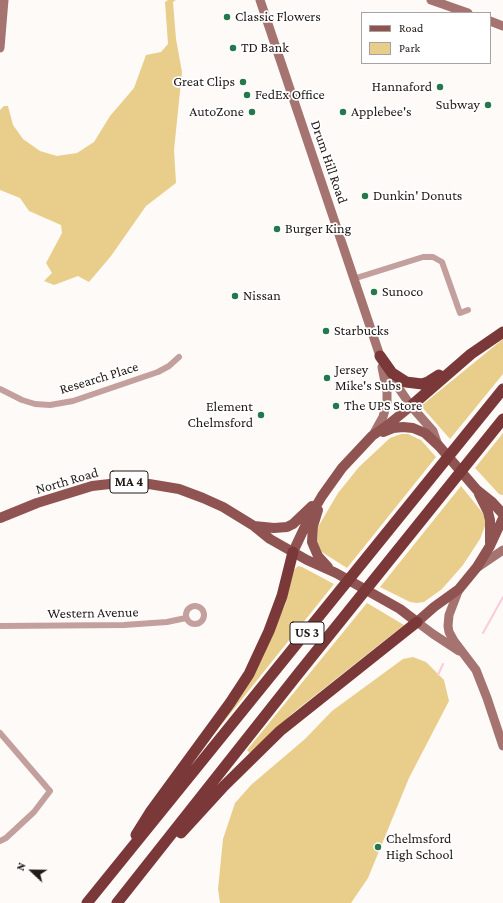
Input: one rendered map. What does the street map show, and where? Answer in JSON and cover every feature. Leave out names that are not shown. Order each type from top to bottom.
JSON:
[{"type":"highway","points":[[380,356],[396,377],[406,382],[416,384],[428,382],[460,363],[503,332]]},
{"type":"highway","points":[[411,406],[442,381],[460,363]]},
{"type":"highway","name":"US 3","points":[[87,903],[503,389]]},
{"type":"highway","name":"US 3","points":[[117,903],[503,419]]},
{"type":"highway","points":[[110,876],[151,811],[230,703],[249,674],[270,631],[282,596],[293,552]]},
{"type":"highway","points":[[133,884],[224,786],[270,740],[417,622]]},
{"type":"main road","points":[[0,48],[4,0]]},
{"type":"main road","name":"Drum Hill Road","points":[[260,0],[380,356],[389,374],[411,406],[432,431],[438,446]]},
{"type":"main road","points":[[432,0],[465,12]]},
{"type":"main road","points":[[491,21],[503,26]]},
{"type":"main road","name":"Drum Hill Road","points":[[372,436],[383,417],[387,402],[387,392],[380,356]]},
{"type":"main road","points":[[372,436],[411,406]]},
{"type":"main road","name":"MA 4","points":[[322,496],[342,468],[372,436],[393,428],[408,427],[425,434],[438,446],[477,490],[492,502],[503,514]]},
{"type":"main road","name":"North Road","points":[[0,518],[78,489],[127,482],[149,484],[185,491],[203,498],[254,526],[270,539],[293,552]]},
{"type":"main road","points":[[477,490],[488,512],[490,520],[490,546]]},
{"type":"main road","points":[[293,552],[309,518],[322,496]]},
{"type":"main road","points":[[322,496],[313,526],[312,542],[318,556],[333,571]]},
{"type":"main road","name":"North Road","points":[[254,526],[274,528],[287,527],[293,524],[322,496]]},
{"type":"main road","points":[[503,518],[490,546],[460,590],[451,609],[448,626],[454,641],[476,670],[503,746]]},
{"type":"main road","points":[[477,567],[503,550]]},
{"type":"main road","name":"MA 4","points":[[293,552],[307,560],[333,571],[378,596],[400,609],[417,622]]},
{"type":"main road","points":[[460,590],[434,607],[417,622],[462,653]]},
{"type":"street","points":[[353,279],[423,257],[433,257],[442,262],[460,313],[468,310]]},
{"type":"street","name":"Research Place","points":[[0,389],[22,400],[35,404],[50,405],[73,401],[158,372],[169,366],[178,356]]},
{"type":"street","name":"Western Avenue","points":[[0,626],[124,625],[167,622],[186,618]]},
{"type":"street","points":[[0,734],[50,791],[34,812],[6,838],[0,841]]},
{"type":"green space","points":[[168,0],[176,0],[173,2],[176,39],[182,72],[174,150],[176,183],[146,206],[111,256],[89,282],[78,276],[54,285],[44,281],[52,273],[46,263],[62,233],[61,225],[29,211],[20,198],[0,190],[0,110],[4,106],[8,106],[13,125],[23,139],[40,151],[57,156],[77,153],[94,142],[110,116],[134,88],[146,55],[161,52],[168,44],[165,2]]},
{"type":"green space","points":[[503,339],[503,374],[450,439],[421,406]]},
{"type":"green space","points":[[503,433],[502,495],[499,494],[475,468]]},
{"type":"green space","points":[[401,434],[408,434],[421,440],[436,457],[347,568],[322,552],[317,541],[318,527],[338,493],[359,467],[390,438]]},
{"type":"green space","points":[[461,486],[485,518],[485,526],[480,539],[463,565],[442,589],[424,602],[410,602],[380,587]]},
{"type":"green space","points":[[298,566],[334,584],[194,759],[244,689],[261,661],[285,605],[294,570]]},
{"type":"green space","points":[[367,603],[404,625],[294,712],[250,753],[247,750]]},
{"type":"green space","points":[[413,657],[426,662],[444,680],[449,701],[409,778],[368,878],[351,903],[220,903],[218,889],[223,839],[235,803],[251,785],[305,739],[332,711],[403,659]]},
{"type":"waterway","points":[[483,633],[503,597]]},
{"type":"waterway","points":[[438,675],[443,664]]},
{"type":"place","name":"Classic Flowers","points":[[227,17]]},
{"type":"place","name":"TD Bank","points":[[233,48]]},
{"type":"place","name":"Great Clips","points":[[243,82]]},
{"type":"place","name":"Hannaford","points":[[440,87]]},
{"type":"place","name":"FedEx Office","points":[[247,95]]},
{"type":"place","name":"Subway","points":[[488,105]]},
{"type":"place","name":"AutoZone","points":[[252,112]]},
{"type":"place","name":"Applebee's","points":[[343,112]]},
{"type":"place","name":"Dunkin' Donuts","points":[[365,196]]},
{"type":"place","name":"Burger King","points":[[277,229]]},
{"type":"place","name":"Sunoco","points":[[374,292]]},
{"type":"place","name":"Nissan","points":[[235,296]]},
{"type":"place","name":"Starbucks","points":[[326,331]]},
{"type":"place","name":"Jersey Mike's Subs","points":[[327,378]]},
{"type":"place","name":"The UPS Store","points":[[336,406]]},
{"type":"place","name":"Element Chelmsford","points":[[261,415]]},
{"type":"place","name":"Chelmsford High School","points":[[378,847]]}]
